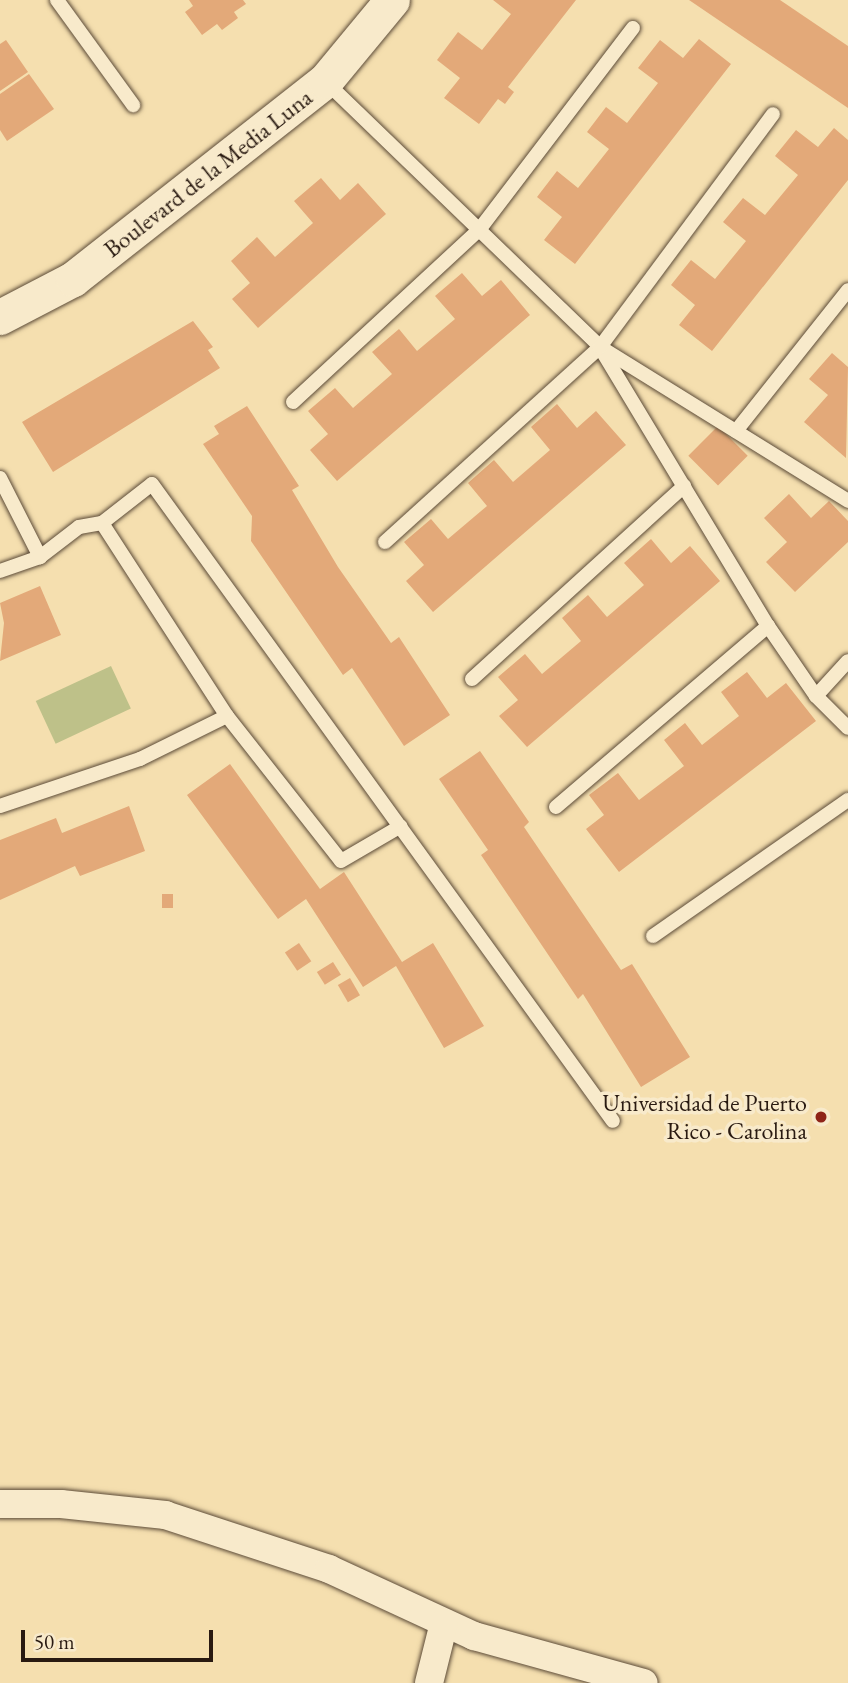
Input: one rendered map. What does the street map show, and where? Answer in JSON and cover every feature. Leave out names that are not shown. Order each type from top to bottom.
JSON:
[{"type":"street","name":"Boulevard de la Media Luna","points":[[0,317],[74,279],[325,81],[392,0]]},
{"type":"street","points":[[0,1504],[61,1504],[165,1515],[329,1569],[444,1623],[539,1658],[644,1683]]},
{"type":"street","points":[[429,1683],[444,1623]]},
{"type":"lane","points":[[57,0],[133,105]]},
{"type":"lane","points":[[293,402],[479,230],[634,28]]},
{"type":"lane","points":[[325,81],[600,347],[848,501]]},
{"type":"lane","points":[[386,542],[600,347],[773,114]]},
{"type":"lane","points":[[736,431],[848,290]]},
{"type":"lane","points":[[600,347],[768,626],[816,696],[848,729]]},
{"type":"lane","points":[[0,478],[40,557]]},
{"type":"lane","points":[[0,570],[40,557],[79,527],[102,523],[152,484],[613,1121]]},
{"type":"lane","points":[[472,679],[684,486]]},
{"type":"lane","points":[[102,523],[227,716],[341,860],[401,826]]},
{"type":"lane","points":[[556,807],[768,626]]},
{"type":"lane","points":[[816,696],[848,661]]},
{"type":"lane","points":[[0,806],[140,759],[227,716]]},
{"type":"lane","points":[[653,936],[848,800]]},
{"type":"green space","points":[[111,666],[131,709],[56,744],[36,701]]},
{"type":"building","points":[[189,0],[243,0],[246,4],[234,12],[238,18],[222,30],[217,24],[202,35],[185,12],[193,6]]},
{"type":"building","points":[[493,0],[576,0],[508,87],[514,92],[505,104],[498,99],[479,124],[444,98],[460,78],[437,60],[458,32],[482,50],[511,14]]},
{"type":"building","points":[[689,0],[780,0],[848,46],[848,108]]},
{"type":"building","points":[[699,39],[731,64],[575,264],[544,240],[562,217],[537,197],[557,171],[578,188],[609,149],[587,132],[606,107],[627,123],[658,83],[638,68],[660,40],[683,58]]},
{"type":"building","points":[[6,40],[28,72],[0,91],[0,44]]},
{"type":"building","points":[[29,74],[54,109],[7,141],[0,130],[0,94]]},
{"type":"building","points":[[834,128],[848,140],[848,180],[712,351],[679,325],[695,305],[671,285],[691,260],[715,279],[746,241],[723,222],[743,198],[765,215],[798,175],[775,156],[796,130],[818,147]]},
{"type":"building","points":[[321,178],[340,200],[358,183],[386,214],[258,328],[232,299],[250,283],[231,261],[257,237],[275,257],[313,223],[294,201]]},
{"type":"building","points":[[462,273],[482,296],[501,280],[530,315],[337,481],[310,450],[328,434],[308,411],[335,388],[353,408],[392,374],[372,352],[399,329],[417,351],[455,319],[435,296]]},
{"type":"building","points":[[193,321],[213,347],[208,350],[220,368],[53,472],[22,422]]},
{"type":"building","points":[[832,353],[848,367],[846,458],[804,422],[828,395],[809,379]]},
{"type":"building","points":[[557,404],[577,428],[596,411],[626,445],[433,612],[406,581],[424,565],[404,542],[431,519],[448,539],[487,506],[468,483],[494,460],[513,482],[550,450],[531,427]]},
{"type":"building","points":[[247,406],[299,486],[292,490],[338,567],[391,643],[399,637],[450,715],[404,746],[352,668],[343,675],[251,541],[252,516],[203,444],[219,434],[214,426]]},
{"type":"building","points":[[718,426],[748,456],[718,485],[688,456]]},
{"type":"building","points":[[789,494],[811,518],[829,501],[848,521],[848,542],[795,592],[766,562],[787,542],[764,518]]},
{"type":"building","points":[[651,539],[671,563],[690,546],[720,581],[527,747],[499,716],[518,700],[498,677],[525,654],[542,674],[581,641],[562,618],[588,595],[607,617],[644,585],[624,563]]},
{"type":"building","points":[[40,586],[61,635],[0,661],[4,623],[0,603]]},
{"type":"building","points":[[747,672],[767,698],[786,683],[816,721],[619,872],[586,829],[604,815],[589,795],[618,773],[639,800],[684,766],[664,740],[685,723],[702,745],[739,716],[721,692]]},
{"type":"building","points":[[480,751],[529,822],[524,827],[621,970],[632,964],[690,1057],[641,1087],[583,994],[578,999],[481,855],[488,850],[439,779]]},
{"type":"building","points":[[230,764],[320,889],[344,872],[402,962],[433,943],[484,1026],[444,1048],[396,966],[363,987],[306,899],[278,919],[187,795]]},
{"type":"building","points":[[129,806],[145,851],[80,876],[75,866],[0,900],[0,840],[56,818],[62,833]]},
{"type":"building","points":[[162,894],[173,894],[173,908],[162,908]]},
{"type":"building","points":[[299,943],[311,961],[297,971],[285,953]]},
{"type":"building","points":[[333,962],[341,975],[325,985],[317,972]]},
{"type":"building","points":[[350,978],[360,995],[348,1002],[338,985]]},
{"type":"place","name":"Universidad de Puerto Rico - Carolina","points":[[821,1117]]}]
